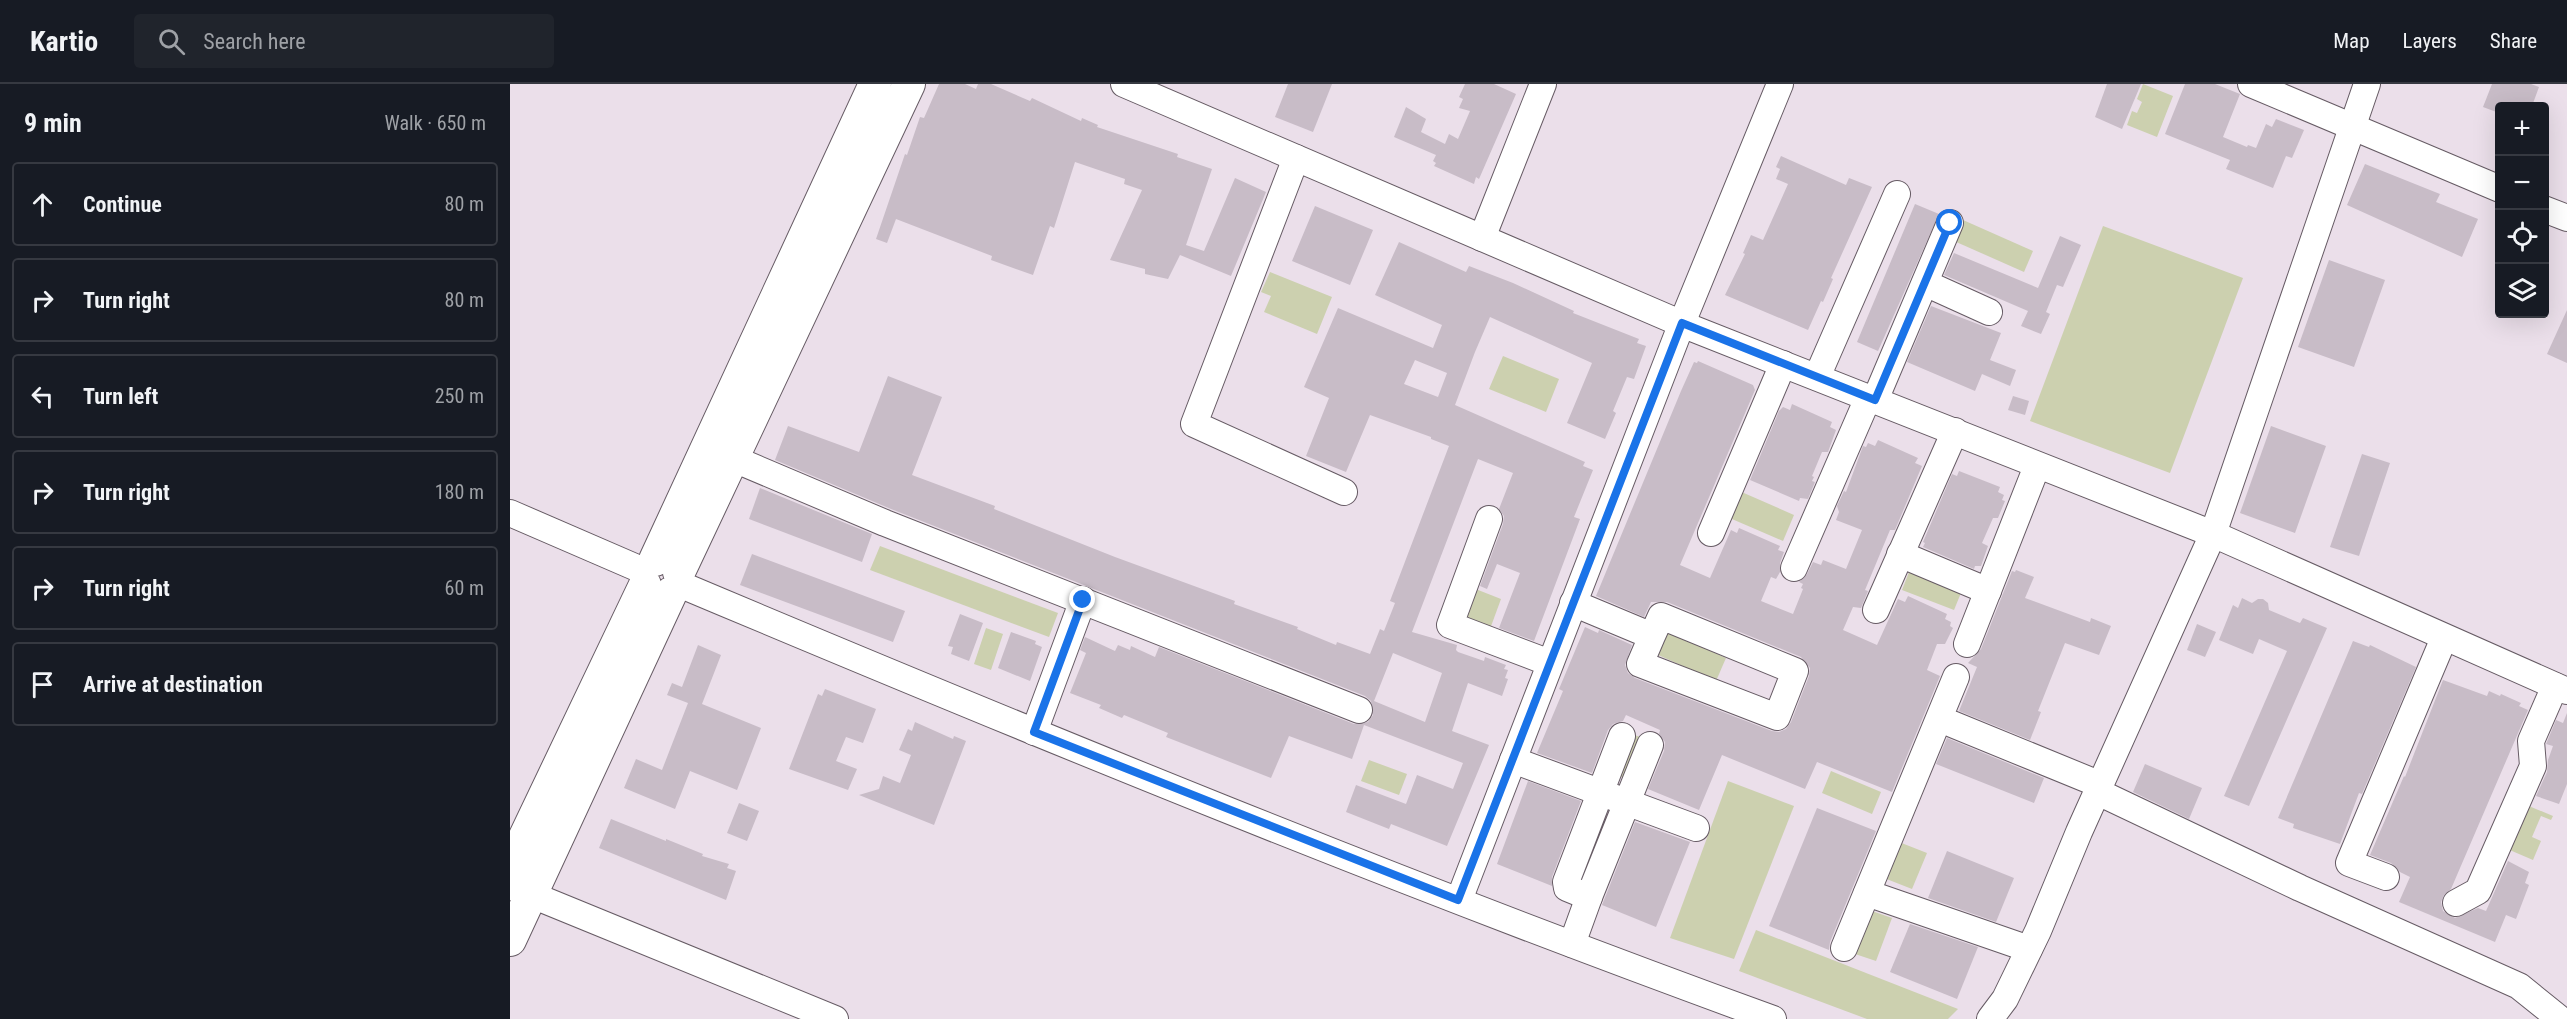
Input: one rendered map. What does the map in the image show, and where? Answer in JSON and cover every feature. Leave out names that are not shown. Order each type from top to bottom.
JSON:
[{"type":"main road","points":[[510,940],[521,890],[662,577],[875,84]]},
{"type":"main road","points":[[510,868],[662,577],[734,459],[909,84]]},
{"type":"street","points":[[1124,84],[1682,323],[2213,534],[2561,688],[2531,741],[2533,766],[2478,891],[2456,903]]},
{"type":"street","points":[[1482,237],[1543,84]]},
{"type":"street","points":[[1458,900],[1682,323],[1780,84]]},
{"type":"street","points":[[2251,84],[2307,110],[2353,125],[2495,187]]},
{"type":"street","points":[[1990,1019],[2004,999],[2030,949],[2213,534],[2367,84]]},
{"type":"street","points":[[1296,158],[1194,424],[1344,492]]},
{"type":"street","points":[[1817,377],[1897,194]]},
{"type":"street","points":[[2547,210],[2567,218]]},
{"type":"street","points":[[1794,568],[1925,283],[1950,223]]},
{"type":"street","points":[[1925,283],[1989,312]]},
{"type":"street","points":[[1711,534],[1784,364]]},
{"type":"street","points":[[1876,610],[1955,431]]},
{"type":"street","points":[[734,459],[885,522],[1359,710]]},
{"type":"street","points":[[1967,644],[2037,466]]},
{"type":"street","points":[[510,513],[1034,732],[1458,900],[1773,1019]]},
{"type":"street","points":[[1489,519],[1449,625],[1550,663]]},
{"type":"street","points":[[1900,554],[1988,591]]},
{"type":"street","points":[[1034,732],[1083,600]]},
{"type":"street","points":[[1573,603],[1652,636]]},
{"type":"street","points":[[1661,616],[1795,671],[1777,717],[1640,664],[1652,636],[1661,616]]},
{"type":"street","points":[[2386,877],[2349,863],[2444,638]]},
{"type":"street","points":[[1845,948],[1956,677]]},
{"type":"street","points":[[1952,724],[2099,789],[2300,888],[2519,986],[2560,1019]]},
{"type":"street","points":[[1588,897],[1567,888],[1566,882],[1622,736]]},
{"type":"street","points":[[1572,944],[1588,897],[1650,745]]},
{"type":"street","points":[[1513,760],[1696,828]]},
{"type":"street","points":[[521,890],[801,1012],[835,1019]]},
{"type":"street","points":[[1867,893],[2030,949]]},
{"type":"green space","points":[[2143,84],[2173,96],[2157,137],[2127,125],[2132,111],[2137,113],[2142,102],[2137,99]]},
{"type":"green space","points":[[1963,220],[2033,251],[2024,272],[1954,241]]},
{"type":"green space","points":[[2103,226],[2243,278],[2170,473],[2030,421]]},
{"type":"green space","points":[[1270,272],[1332,297],[1317,334],[1264,312],[1271,296],[1261,292]]},
{"type":"green space","points":[[1503,356],[1559,379],[1546,412],[1489,389]]},
{"type":"green space","points":[[1737,490],[1794,515],[1783,541],[1725,516]]},
{"type":"green space","points":[[880,546],[1058,613],[1049,637],[870,570]]},
{"type":"green space","points":[[1911,567],[1963,588],[1954,610],[1902,590]]},
{"type":"green space","points":[[1468,586],[1501,599],[1490,629],[1456,617]]},
{"type":"green space","points":[[986,628],[1003,634],[991,670],[974,664]]},
{"type":"green space","points":[[1666,630],[1726,658],[1716,681],[1656,654]]},
{"type":"green space","points":[[1627,732],[1645,739],[1628,780],[1609,772]]},
{"type":"green space","points":[[1369,760],[1407,774],[1399,795],[1361,781]]},
{"type":"green space","points":[[1831,771],[1881,792],[1872,814],[1822,793]]},
{"type":"green space","points":[[1728,781],[1794,806],[1734,959],[1670,938]]},
{"type":"green space","points":[[2524,804],[2553,816],[2551,820],[2541,816],[2532,837],[2541,841],[2533,860],[2505,848]]},
{"type":"green space","points":[[1899,842],[1927,853],[1912,889],[1884,878]]},
{"type":"green space","points":[[1872,911],[1892,918],[1876,961],[1855,954]]},
{"type":"green space","points":[[1756,930],[1958,1009],[1948,1019],[1867,1019],[1739,971]]},
{"type":"building","points":[[939,84],[965,84],[976,89],[978,84],[991,84],[1030,101],[1032,98],[1081,121],[1082,118],[1098,125],[1097,127],[1178,154],[1177,157],[1212,169],[1186,245],[1204,251],[1235,178],[1266,192],[1231,276],[1180,255],[1168,279],[1145,274],[1145,269],[1110,260],[1142,190],[1124,184],[1125,179],[1075,162],[1054,228],[1050,226],[1033,275],[991,260],[992,256],[896,219],[887,243],[876,239],[920,117],[924,118]]},
{"type":"building","points":[[1288,84],[1332,84],[1313,132],[1275,117]]},
{"type":"building","points":[[1465,84],[1494,84],[1516,94],[1479,179],[1476,177],[1474,184],[1434,166],[1436,163],[1433,161],[1436,155],[1394,137],[1406,107],[1426,119],[1421,132],[1445,144],[1449,134],[1458,139],[1470,111],[1459,108],[1463,99],[1459,97]]},
{"type":"building","points":[[2107,84],[2141,84],[2122,129],[2095,117]]},
{"type":"building","points":[[2185,84],[2215,84],[2240,94],[2223,137],[2247,147],[2248,145],[2256,148],[2266,124],[2272,127],[2276,119],[2304,130],[2292,158],[2286,156],[2273,188],[2226,169],[2230,160],[2165,134]]},
{"type":"building","points":[[2492,84],[2531,84],[2539,87],[2533,102],[2495,102],[2495,112],[2483,107]]},
{"type":"building","points":[[1781,156],[1846,185],[1849,178],[1872,187],[1831,278],[1833,279],[1823,302],[1821,301],[1808,330],[1725,295],[1745,254],[1743,253],[1751,235],[1763,240],[1788,184],[1776,179],[1780,169],[1776,167]]},
{"type":"building","points":[[2365,164],[2440,194],[2436,202],[2478,219],[2462,257],[2347,205]]},
{"type":"building","points":[[1915,204],[1939,214],[1878,351],[1857,342]]},
{"type":"building","points":[[1315,206],[1373,230],[1350,285],[1292,261]]},
{"type":"building","points":[[2060,236],[2081,245],[2063,287],[2057,285],[2046,312],[2050,314],[2041,334],[2021,326],[2028,311],[1944,275],[1954,253],[2038,288]]},
{"type":"building","points":[[1399,242],[1466,272],[1469,266],[1513,283],[1574,311],[1573,313],[1639,339],[1637,343],[1646,346],[1634,379],[1627,377],[1613,411],[1616,413],[1605,439],[1567,423],[1592,363],[1490,317],[1475,352],[1455,405],[1585,462],[1583,466],[1593,470],[1574,517],[1580,519],[1534,641],[1499,628],[1520,573],[1497,564],[1487,589],[1480,586],[1503,524],[1504,516],[1499,509],[1513,473],[1478,459],[1412,632],[1457,645],[1458,652],[1484,661],[1485,657],[1506,665],[1504,669],[1508,670],[1505,678],[1508,679],[1502,696],[1468,683],[1452,731],[1489,745],[1447,846],[1391,824],[1389,829],[1346,812],[1356,785],[1406,804],[1417,775],[1453,789],[1463,763],[1364,725],[1352,759],[1289,736],[1271,778],[1166,737],[1168,733],[1124,715],[1122,718],[1099,708],[1101,705],[1070,693],[1086,653],[1080,650],[1085,637],[1115,651],[1118,645],[1130,650],[1131,646],[1155,657],[1159,647],[1354,724],[1368,722],[1373,715],[1371,701],[1365,696],[891,509],[775,460],[788,426],[859,452],[888,376],[942,397],[912,475],[995,506],[994,509],[1115,557],[1235,601],[1234,604],[1298,627],[1297,629],[1336,645],[1337,642],[1370,654],[1380,629],[1384,631],[1395,603],[1390,601],[1449,446],[1431,437],[1370,415],[1346,472],[1306,456],[1329,398],[1304,387],[1338,308],[1433,348],[1442,325],[1375,295]],"holes":[[[1415,360],[1447,373],[1438,397],[1404,384]],[[1393,653],[1442,673],[1425,722],[1374,701]]]},
{"type":"building","points":[[2329,260],[2385,280],[2354,367],[2298,347]]},
{"type":"building","points":[[1931,306],[2001,333],[1990,360],[2016,370],[2010,386],[1982,374],[1975,391],[1907,362]]},
{"type":"building","points":[[2567,310],[2567,363],[2547,354]]},
{"type":"building","points":[[1698,361],[1753,385],[1755,390],[1680,565],[1710,578],[1731,530],[1737,533],[1739,528],[1780,546],[1778,550],[1784,552],[1780,572],[1776,579],[1771,577],[1761,601],[1793,614],[1803,589],[1801,588],[1803,584],[1799,582],[1807,574],[1813,562],[1821,565],[1823,560],[1846,569],[1862,530],[1836,520],[1839,512],[1837,506],[1844,491],[1846,492],[1863,446],[1866,447],[1868,443],[1875,446],[1878,440],[1918,458],[1915,463],[1922,466],[1895,530],[1890,530],[1865,590],[1868,591],[1861,608],[1853,607],[1843,630],[1877,645],[1898,599],[1905,602],[1908,596],[1947,614],[1945,619],[1951,622],[1950,626],[1953,628],[1945,644],[1937,644],[1927,670],[1940,676],[1892,792],[1817,762],[1805,789],[1722,755],[1699,810],[1648,789],[1664,751],[1665,742],[1659,734],[1660,730],[1626,715],[1623,721],[1613,724],[1608,730],[1592,773],[1537,753],[1563,691],[1559,689],[1585,627],[1598,633],[1599,630],[1632,645],[1625,665],[1628,673],[1635,678],[1772,731],[1779,732],[1786,729],[1791,722],[1809,676],[1810,668],[1801,657],[1667,602],[1651,602],[1644,617],[1596,596],[1681,391],[1694,362]]},
{"type":"building","points":[[2013,396],[2029,401],[2025,415],[2008,410]]},
{"type":"building","points":[[1792,404],[1832,422],[1830,427],[1836,430],[1828,452],[1822,452],[1812,476],[1814,477],[1812,481],[1815,482],[1808,499],[1800,498],[1799,501],[1750,480],[1779,411],[1783,407],[1790,410]]},
{"type":"building","points":[[2271,426],[2326,446],[2295,533],[2240,513]]},
{"type":"building","points":[[2362,454],[2390,463],[2359,556],[2330,547]]},
{"type":"building","points":[[1959,471],[2000,487],[1998,492],[2004,495],[2002,500],[2005,501],[1998,518],[1993,518],[1982,543],[1988,546],[1981,566],[1975,566],[1974,569],[1923,547],[1925,543],[1923,542],[1952,474],[1957,476]]},
{"type":"building","points":[[760,488],[872,534],[862,562],[749,519]]},
{"type":"building","points":[[752,554],[905,611],[893,642],[740,585]]},
{"type":"building","points":[[2016,570],[2034,577],[2025,598],[2090,622],[2091,618],[2111,626],[2099,655],[2065,643],[2038,711],[2041,712],[2030,740],[1959,711],[1977,667],[1968,663],[1981,649],[2012,571]]},
{"type":"building","points":[[2242,598],[2252,603],[2263,599],[2268,603],[2269,610],[2300,623],[2303,618],[2327,628],[2249,806],[2224,796],[2287,651],[2259,639],[2253,654],[2219,640],[2233,605],[2238,608]]},
{"type":"building","points":[[960,614],[983,623],[969,661],[951,654],[953,647],[948,646]]},
{"type":"building","points":[[2197,624],[2216,632],[2205,657],[2187,650]]},
{"type":"building","points":[[1011,632],[1036,641],[1035,644],[1042,647],[1030,681],[998,668]]},
{"type":"building","points":[[2353,641],[2369,647],[2370,645],[2416,667],[2362,794],[2359,793],[2340,844],[2293,828],[2294,824],[2278,818]]},
{"type":"building","points":[[698,645],[721,655],[702,704],[761,728],[737,790],[690,771],[675,809],[624,788],[636,759],[662,770],[688,703],[667,695],[672,683],[682,687]]},
{"type":"building","points":[[2443,680],[2487,696],[2489,691],[2500,696],[2501,694],[2521,703],[2519,706],[2528,710],[2451,889],[2444,895],[2441,902],[2443,911],[2455,918],[2478,908],[2486,911],[2508,861],[2529,872],[2525,883],[2529,885],[2516,919],[2506,915],[2495,942],[2399,902],[2410,877],[2400,872],[2391,863],[2370,855],[2405,777]]},
{"type":"building","points":[[825,689],[876,709],[863,743],[846,737],[836,761],[857,769],[848,790],[789,769],[818,694],[822,696]]},
{"type":"building","points":[[2567,713],[2567,784],[2559,804],[2536,796],[2547,772],[2553,746],[2546,744],[2556,720],[2563,723]]},
{"type":"building","points":[[915,722],[953,739],[954,736],[966,741],[934,825],[859,795],[879,789],[883,776],[900,783],[911,755],[899,750],[908,729],[912,731]]},
{"type":"building","points":[[1947,738],[2044,778],[2034,803],[1936,764]]},
{"type":"building","points":[[2145,764],[2202,788],[2189,819],[2133,792]]},
{"type":"building","points":[[1528,781],[1581,801],[1552,877],[1552,886],[1497,864]]},
{"type":"building","points":[[739,803],[759,811],[747,841],[727,833]]},
{"type":"building","points":[[1817,808],[1876,831],[1830,942],[1829,950],[1769,926]]},
{"type":"building","points":[[611,819],[703,854],[702,856],[729,864],[727,868],[736,871],[726,900],[599,848]]},
{"type":"building","points":[[1635,822],[1690,842],[1656,927],[1602,905]]},
{"type":"building","points":[[1947,851],[2014,878],[1996,922],[1928,898]]},
{"type":"building","points":[[1910,924],[1978,947],[1957,999],[1890,972]]},
{"type":"route","points":[[1083,600],[1034,732],[1458,900],[1682,323],[1875,400],[1950,223]]}]
